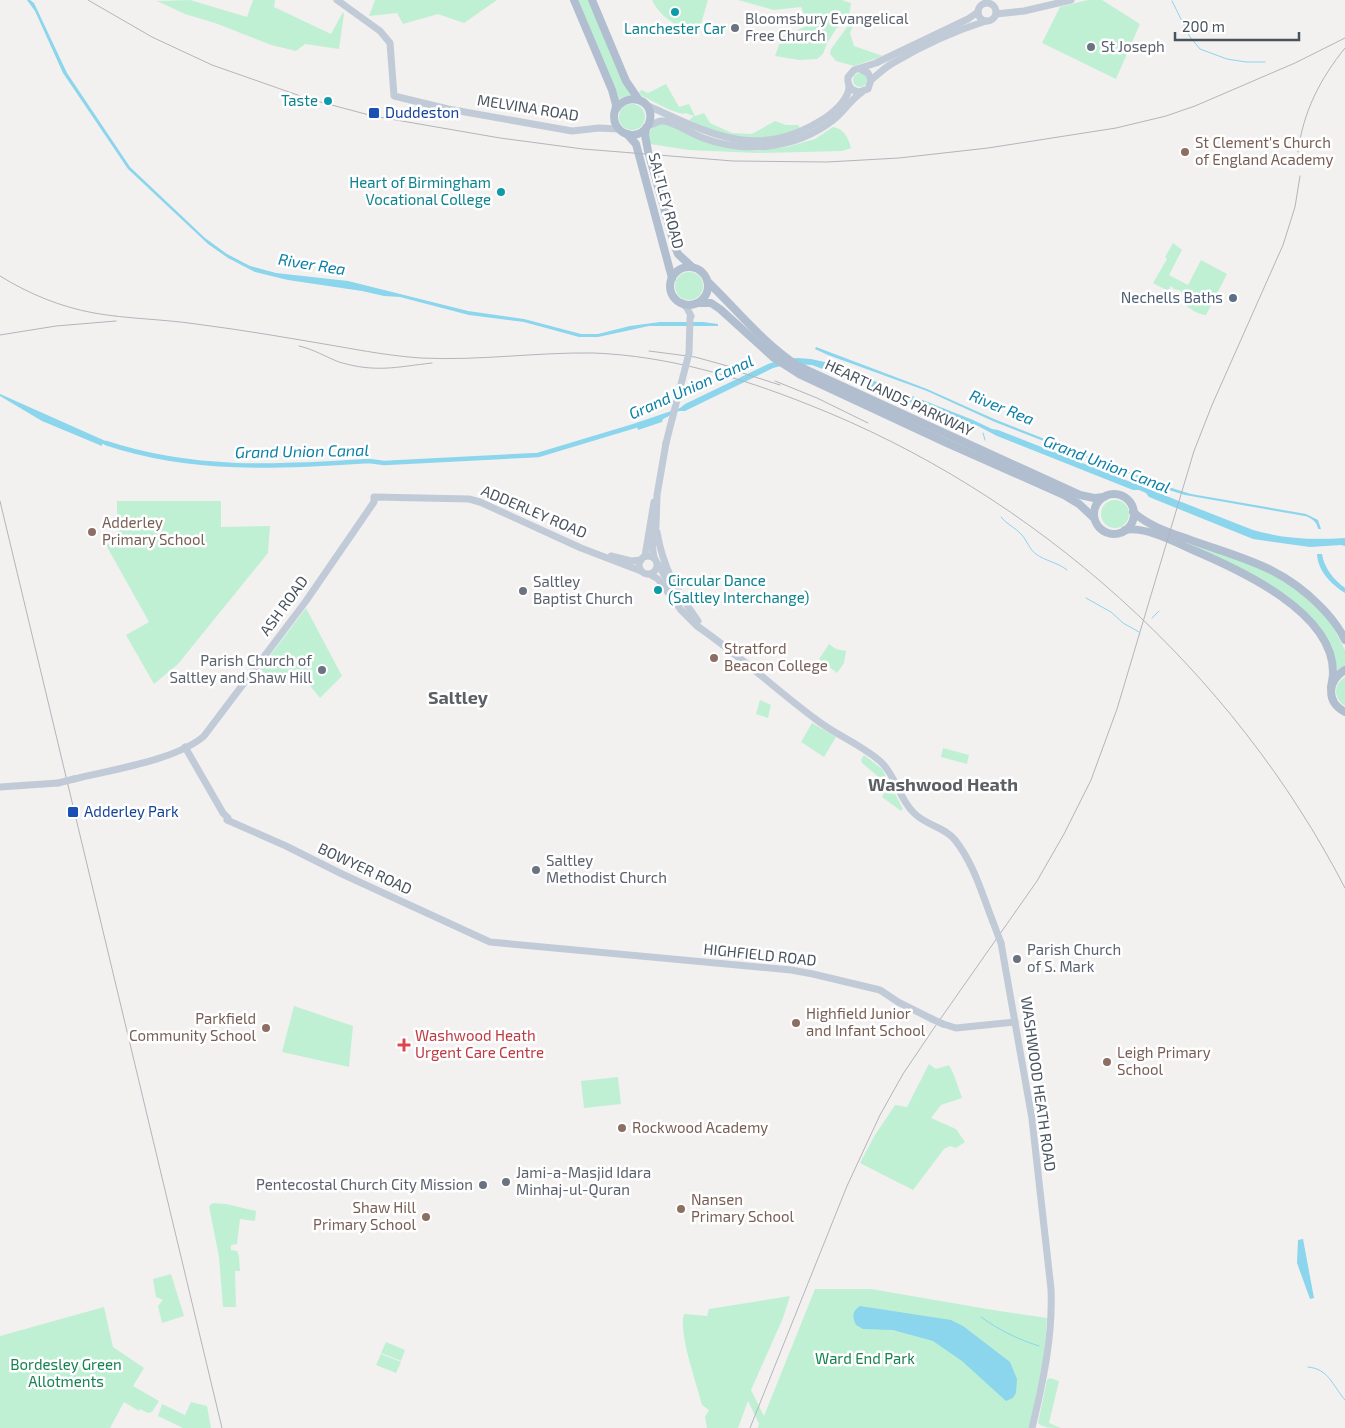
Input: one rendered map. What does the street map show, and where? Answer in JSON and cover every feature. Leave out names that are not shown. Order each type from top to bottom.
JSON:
[{"type":"main road","name":"MELVINA ROAD","points":[[337,0],[380,31],[390,43],[394,96],[448,109],[547,127],[578,131],[599,128],[618,129]]},
{"type":"main road","points":[[574,0],[612,90],[616,105],[614,114],[618,129],[627,134],[638,134],[647,127],[664,121],[703,138],[729,145],[763,148],[792,143],[833,121],[855,96],[870,86],[871,80],[868,73],[860,69]]},
{"type":"main road","points":[[592,0],[626,80],[639,100],[646,105],[716,135],[764,141],[791,136],[815,124],[841,103],[847,94],[850,73],[881,61],[968,19],[984,4],[1009,13],[1071,0]]},
{"type":"main road","points":[[980,6],[982,19],[986,21]]},
{"type":"main road","points":[[871,80],[892,63],[903,57],[959,31],[993,19],[994,7]]},
{"type":"main road","points":[[849,85],[856,92],[864,91]]},
{"type":"main road","points":[[614,114],[618,106],[627,99],[639,100]]},
{"type":"main road","points":[[646,105],[650,115],[647,127]]},
{"type":"main road","name":"MELVINA ROAD","points":[[599,128],[614,114]]},
{"type":"main road","name":"SALTLEY ROAD","points":[[647,127],[645,135],[648,150],[675,247],[678,254],[691,266]]},
{"type":"main road","name":"SALTLEY ROAD","points":[[627,134],[636,144],[672,278]]},
{"type":"main road","points":[[691,317],[687,308],[674,298],[670,286],[672,278],[680,269],[691,266],[702,271],[708,282],[706,294],[697,303],[691,317],[689,353],[666,442],[657,495],[656,527],[660,550],[674,586],[698,621]]},
{"type":"main road","name":"HEARTLANDS PARKWAY","points":[[708,282],[756,333],[798,366],[1072,491],[1094,498],[1104,497]]},
{"type":"main road","points":[[682,303],[697,303]]},
{"type":"main road","name":"HEARTLANDS PARKWAY","points":[[697,303],[711,304],[720,309],[774,358],[813,382],[1064,495],[1079,504],[1094,518]]},
{"type":"main road","points":[[1344,637],[1336,623],[1314,600],[1276,571],[1151,525],[1133,512],[1128,501],[1122,496],[1116,494],[1104,497],[1096,506],[1094,518],[1104,532],[1117,534],[1125,530],[1138,529],[1191,549],[1246,574],[1285,598],[1306,617],[1322,636],[1332,662],[1332,701],[1342,710],[1345,719]]},
{"type":"main road","points":[[656,527],[653,539],[657,569],[647,575],[640,570],[639,565],[643,558],[653,505],[657,495]]},
{"type":"main road","name":"ADDERLEY ROAD","points":[[374,497],[469,499],[480,502],[593,552],[640,570]]},
{"type":"main road","name":"ASH ROAD","points":[[0,787],[58,783],[153,760],[185,747],[210,728],[306,601],[374,502],[374,497]]},
{"type":"main road","points":[[1125,530],[1132,522],[1133,512]]},
{"type":"main road","name":"ADDERLEY ROAD","points":[[593,552],[631,561],[643,558]]},
{"type":"main road","points":[[643,558],[656,561]]},
{"type":"main road","name":"WASHWOOD HEATH ROAD","points":[[656,561],[681,602],[708,634]]},
{"type":"main road","name":"WASHWOOD HEATH ROAD","points":[[651,574],[658,579],[681,610],[692,621],[816,720],[863,747],[881,762],[889,771],[914,814],[950,834],[958,843],[972,868],[1001,943],[1032,1119],[1051,1300],[1047,1359],[1032,1428]]},
{"type":"main road","points":[[1331,687],[1334,679],[1345,670]]},
{"type":"main road","name":"BOWYER ROAD","points":[[185,747],[227,819],[490,942]]},
{"type":"main road","name":"HIGHFIELD ROAD","points":[[490,942],[791,970],[880,990],[898,1002],[943,1024],[956,1028],[1016,1022]]},
{"type":"green space","points":[[190,0],[247,17],[253,0],[275,0],[274,7],[331,34],[343,12],[339,49],[305,44],[296,51],[271,45],[215,23],[185,14],[157,1]]},
{"type":"green space","points":[[375,0],[497,0],[464,23],[438,14],[403,24],[397,13],[369,16]]},
{"type":"green space","points":[[577,0],[588,0],[631,96],[618,100]]},
{"type":"green space","points":[[652,0],[708,0],[698,34],[677,25],[666,17]]},
{"type":"green space","points":[[738,0],[842,0],[851,3],[849,16],[836,29],[827,43],[823,54],[817,59],[799,60],[775,56],[782,37],[809,25],[801,7],[774,10]]},
{"type":"green space","points":[[1088,0],[1102,0],[1140,24],[1116,79],[1042,43],[1060,7]]},
{"type":"green space","points":[[853,19],[850,33],[854,46],[883,56],[854,66],[836,61],[830,54],[831,49]]},
{"type":"green space","points":[[857,73],[863,73],[867,80],[863,87],[857,87],[853,83],[853,77]]},
{"type":"green space","points":[[666,84],[679,107],[689,104],[695,116],[704,113],[710,123],[732,133],[752,134],[775,121],[786,125],[798,125],[800,128],[765,139],[737,137],[721,133],[689,120],[694,116],[667,109],[642,96],[639,92],[642,90],[648,93]]},
{"type":"green space","points":[[632,104],[641,108],[645,117],[641,126],[632,130],[623,126],[619,117],[623,108]]},
{"type":"green space","points":[[659,124],[666,124],[728,147],[755,151],[787,147],[815,139],[833,127],[845,134],[851,148],[842,151],[757,153],[689,150],[650,144],[650,132],[653,127]]},
{"type":"green space","points":[[1173,243],[1182,250],[1169,275],[1188,285],[1201,260],[1227,274],[1206,315],[1187,307],[1183,302],[1187,295],[1179,290],[1171,286],[1168,291],[1153,283],[1167,259],[1165,257]]},
{"type":"green space","points":[[689,272],[699,276],[703,286],[699,296],[689,300],[679,296],[675,286],[679,276]]},
{"type":"green space","points":[[1115,500],[1125,504],[1129,514],[1125,524],[1115,528],[1105,524],[1101,514],[1105,504]]},
{"type":"green space","points":[[117,501],[221,501],[221,527],[270,526],[268,553],[178,664],[154,684],[126,635],[149,622],[106,545],[117,541]]},
{"type":"green space","points":[[1190,543],[1251,564],[1296,588],[1324,615],[1333,627],[1345,650],[1345,667],[1337,670],[1332,652],[1321,632],[1307,614],[1290,599],[1251,575],[1189,546]]},
{"type":"green space","points":[[306,608],[342,676],[320,698],[297,670],[281,686],[260,669]]},
{"type":"green space","points":[[829,644],[836,649],[846,651],[844,663],[837,673],[819,659]]},
{"type":"green space","points":[[1345,677],[1345,706],[1338,699],[1336,692],[1338,684]]},
{"type":"green space","points":[[760,700],[771,705],[768,718],[756,714]]},
{"type":"green space","points":[[812,723],[836,737],[824,757],[801,742]]},
{"type":"green space","points":[[943,748],[969,755],[967,764],[941,757]]},
{"type":"green space","points":[[864,755],[882,769],[903,809],[901,811],[882,797],[888,785],[862,763],[861,760]]},
{"type":"green space","points":[[294,1006],[353,1026],[349,1067],[282,1052]]},
{"type":"green space","points":[[929,1064],[936,1069],[949,1065],[962,1098],[941,1105],[931,1118],[956,1129],[965,1142],[956,1148],[950,1146],[944,1149],[913,1190],[860,1163],[875,1135],[895,1105],[907,1107]]},
{"type":"green space","points":[[618,1077],[621,1104],[584,1108],[581,1081]]},
{"type":"green space","points":[[213,1203],[256,1211],[255,1221],[240,1219],[237,1244],[231,1245],[231,1250],[237,1251],[239,1256],[240,1271],[235,1271],[236,1307],[223,1307],[219,1257],[209,1206]]},
{"type":"green space","points":[[171,1274],[184,1316],[162,1323],[158,1306],[163,1300],[156,1297],[153,1279]]},
{"type":"green space","name":"Ward End Park","points":[[815,1289],[871,1289],[1047,1318],[1044,1357],[1029,1428],[758,1428],[759,1424],[748,1401],[738,1428],[707,1428],[705,1417],[709,1410],[702,1405],[689,1359],[684,1333],[684,1314],[707,1316],[709,1309],[790,1296],[783,1318],[751,1390],[764,1416]]},
{"type":"green space","name":"Bordesley Green Allotments","points":[[104,1307],[113,1347],[144,1368],[133,1386],[159,1401],[152,1412],[148,1413],[140,1409],[139,1411],[124,1402],[110,1428],[0,1428],[0,1336]]},
{"type":"green space","points":[[386,1342],[405,1350],[401,1361],[381,1353]]},
{"type":"green space","points":[[381,1354],[401,1362],[396,1373],[376,1365]]},
{"type":"green space","points":[[1050,1378],[1059,1381],[1049,1423],[1061,1428],[1045,1427],[1038,1423],[1047,1380]]},
{"type":"green space","points":[[191,1402],[207,1406],[211,1428],[183,1428],[158,1416],[162,1404],[185,1415]]},
{"type":"water","points":[[27,0],[34,3],[67,73],[130,167],[205,238],[227,254],[250,266],[276,273],[348,281],[468,311],[524,319],[581,334],[598,334],[630,326],[660,322],[703,322],[718,324],[718,326],[649,326],[598,337],[579,337],[524,322],[469,315],[400,297],[288,280],[255,272],[228,258],[208,244],[128,169],[63,73],[35,11]]},
{"type":"water","points":[[816,347],[927,389],[994,419],[1162,485],[1191,494],[1306,514],[1318,520],[1321,529],[1318,529],[1314,521],[1305,516],[1185,495],[1172,491],[995,422],[927,391],[828,355],[815,349]]},
{"type":"water","points":[[798,358],[829,363],[992,429],[1253,530],[1299,538],[1345,538],[1345,546],[1310,547],[1253,539],[1149,497],[1146,493],[1139,490],[1133,490],[997,436],[978,426],[962,422],[812,365],[789,364],[773,368],[685,411],[679,411],[663,419],[662,422],[638,430],[636,423],[680,408],[768,364],[783,359]]},
{"type":"water","points":[[0,394],[110,443],[110,445],[102,444],[102,446],[42,421],[0,396]]},
{"type":"water","points":[[1317,554],[1322,554],[1327,569],[1345,588],[1345,593],[1326,576],[1320,566]]},
{"type":"water","points":[[1303,1239],[1314,1298],[1310,1299],[1297,1263],[1298,1240]]},
{"type":"water","points":[[860,1306],[951,1320],[963,1326],[1010,1362],[1017,1379],[1016,1393],[1013,1398],[1006,1401],[962,1361],[933,1341],[893,1330],[863,1329],[856,1325],[853,1317],[855,1310]]},
{"type":"waterway","points":[[1172,1],[1190,37],[1200,49],[1227,59],[1265,62]]},
{"type":"waterway","name":"Grand Union Canal","points":[[106,443],[171,459],[204,463],[269,466],[369,461],[384,463],[538,455],[641,424]]},
{"type":"waterway","points":[[983,433],[985,440]]},
{"type":"waterway","points":[[1001,517],[1022,535],[1036,554],[1067,570]]},
{"type":"waterway","points":[[1086,598],[1111,612],[1123,623],[1139,632]]},
{"type":"waterway","points":[[1152,618],[1159,611]]},
{"type":"waterway","points":[[981,1317],[1009,1334],[1039,1346]]},
{"type":"waterway","points":[[1308,1367],[1315,1368],[1326,1374],[1345,1400]]},
{"type":"railway","points":[[88,0],[152,37],[212,65],[309,99],[373,116],[500,138],[583,149],[733,161],[827,162],[899,158],[988,148],[1116,128],[1166,116],[1195,106],[1295,63],[1345,38]]},
{"type":"railway","points":[[1298,152],[1300,137],[1308,110],[1320,84],[1345,48]]},
{"type":"railway","points":[[750,1428],[847,1186],[880,1115],[903,1074],[1037,881],[1064,834],[1091,780],[1117,709],[1194,451],[1212,405],[1283,245],[1295,207],[1300,176]]},
{"type":"railway","points":[[0,276],[22,289],[46,299],[94,313],[214,326],[389,355],[443,359],[594,353],[649,358],[676,363],[755,385],[807,404],[891,441],[971,487],[1048,539],[1120,598],[1186,663],[1246,733],[1299,809],[1345,888]]},
{"type":"railway","points":[[0,335],[56,326],[116,321]]},
{"type":"railway","points":[[299,346],[339,362],[364,367],[386,368],[432,363]]},
{"type":"railway","points":[[649,351],[695,357],[735,368]]},
{"type":"railway","points":[[727,368],[780,385]]},
{"type":"railway","points":[[775,381],[817,398],[868,423]]},
{"type":"railway","points":[[0,501],[222,1428]]},
{"type":"place","name":"Lanchester Car","points":[[675,12]]},
{"type":"place","name":"Bloomsbury Evangelical Free Church","points":[[735,28]]},
{"type":"place","name":"St Joseph","points":[[1091,47]]},
{"type":"place","name":"Taste","points":[[328,101]]},
{"type":"place","name":"Duddeston","points":[[374,113]]},
{"type":"place","name":"St Clement's Church of England Academy","points":[[1185,152]]},
{"type":"place","name":"Heart of Birmingham Vocational College","points":[[501,192]]},
{"type":"place","name":"Nechells Baths","points":[[1233,298]]},
{"type":"place","name":"Adderley Primary School","points":[[92,532]]},
{"type":"place","name":"Circular Dance (Saltley Interchange)","points":[[658,590]]},
{"type":"place","name":"Saltley Baptist Church","points":[[523,591]]},
{"type":"place","name":"Stratford Beacon College","points":[[714,658]]},
{"type":"place","name":"Parish Church of Saltley and Shaw Hill","points":[[322,670]]},
{"type":"place","name":"Adderley Park","points":[[73,812]]},
{"type":"place","name":"Saltley Methodist Church","points":[[536,870]]},
{"type":"place","name":"Parish Church of S. Mark","points":[[1017,959]]},
{"type":"place","name":"Highfield Junior and Infant School","points":[[796,1023]]},
{"type":"place","name":"Parkfield Community School","points":[[266,1028]]},
{"type":"place","name":"Washwood Heath Urgent Care Centre","points":[[404,1045]]},
{"type":"place","name":"Leigh Primary School","points":[[1107,1062]]},
{"type":"place","name":"Rockwood Academy","points":[[622,1128]]},
{"type":"place","name":"Jami-a-Masjid Idara Minhaj-ul-Quran","points":[[506,1182]]},
{"type":"place","name":"Pentecostal Church City Mission","points":[[483,1185]]},
{"type":"place","name":"Nansen Primary School","points":[[681,1209]]},
{"type":"place","name":"Shaw Hill Primary School","points":[[426,1217]]},
{"type":"district","name":"Saltley","points":[[458,698]]},
{"type":"district","name":"Washwood Heath","points":[[943,785]]},
{"type":"water label","name":"River Rea","points":[[312,264]]},
{"type":"water label","name":"River Rea","points":[[1002,407]]}]
